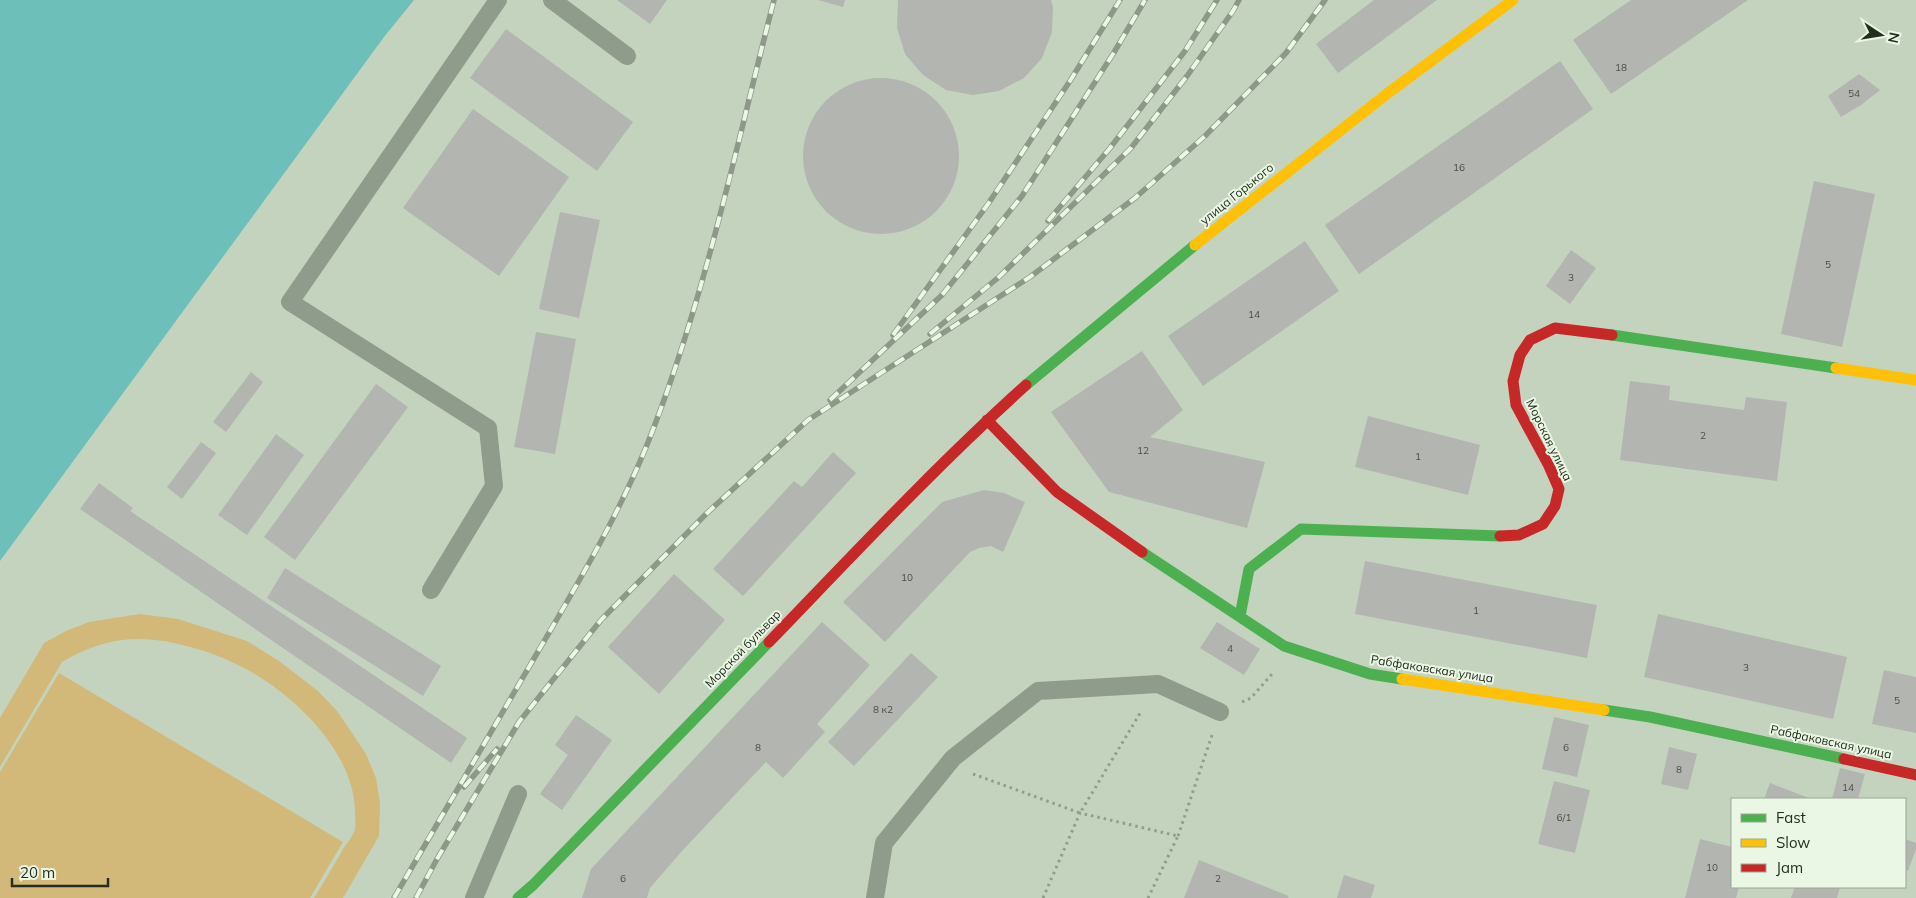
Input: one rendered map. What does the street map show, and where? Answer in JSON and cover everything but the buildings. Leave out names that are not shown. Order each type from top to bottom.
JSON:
[{"type":"street","name":"улица Горького","points":[[987,420],[1040,372],[1248,202],[1388,93],[1513,0]]},
{"type":"street","name":"Морская улица","points":[[1240,616],[1249,568],[1301,529],[1519,536],[1543,524],[1555,506],[1559,489],[1549,466],[1516,405],[1513,381],[1520,355],[1530,340],[1555,328],[1594,332],[1916,380]]},
{"type":"street","name":"Рабфаковская улица","points":[[987,420],[1057,492],[1124,540],[1284,646],[1370,674],[1650,717],[1916,774]]},
{"type":"street","name":"Морской бульвар","points":[[518,898],[533,885],[890,517],[987,420]]},
{"type":"lane","points":[[431,590],[494,486],[488,428],[290,302],[498,0]]},
{"type":"lane","points":[[552,0],[627,56]]},
{"type":"lane","points":[[875,898],[884,843],[953,758],[1038,691],[1158,684],[1220,712]]},
{"type":"lane","points":[[474,898],[518,794]]},
{"type":"path","points":[[1043,898],[1080,813],[1158,684]]},
{"type":"path","points":[[947,765],[1080,813],[1178,836],[1148,898]]},
{"type":"shaded area","points":[[140,614],[178,619],[247,641],[279,661],[318,691],[337,711],[366,754],[376,778],[380,803],[379,836],[343,898],[314,898],[355,829],[352,790],[344,768],[332,745],[316,725],[277,689],[256,675],[214,654],[165,641],[131,639],[110,642],[90,648],[71,657],[62,662],[0,767],[0,718],[44,643],[66,631],[89,622]]},
{"type":"shaded area","points":[[59,673],[343,842],[310,898],[0,898],[0,772]]},
{"type":"water","points":[[0,0],[414,0],[384,37],[0,561]]},
{"type":"railway","points":[[394,898],[584,571],[615,515],[642,457],[673,375],[706,269],[774,0]]},
{"type":"railway","points":[[893,335],[988,204],[1070,81],[1120,0]]},
{"type":"railway","points":[[830,400],[942,295],[1022,196],[1113,54],[1145,0]]},
{"type":"railway","points":[[1048,221],[1110,148],[1185,51],[1217,0]]},
{"type":"railway","points":[[930,334],[999,277],[1131,148],[1187,76],[1239,0]]},
{"type":"railway","points":[[416,898],[437,859],[519,722],[601,620],[706,514],[808,420],[1030,277],[1135,198],[1205,136],[1286,53],[1325,0]]},
{"type":"railway","points":[[464,787],[497,749]]},
{"type":"traffic: fast","points":[[1026,385],[1195,245]]},
{"type":"traffic: fast","points":[[1612,335],[1836,368]]},
{"type":"traffic: fast","points":[[1240,616],[1249,569],[1301,529],[1500,536]]},
{"type":"traffic: fast","points":[[1142,552],[1284,646],[1370,674],[1402,679]]},
{"type":"traffic: fast","points":[[518,898],[533,885],[769,642]]},
{"type":"traffic: fast","points":[[1604,710],[1650,717],[1844,759]]},
{"type":"traffic: slow","points":[[1195,245],[1388,93],[1513,0]]},
{"type":"traffic: slow","points":[[1836,368],[1916,380]]},
{"type":"traffic: slow","points":[[1402,679],[1604,710]]},
{"type":"traffic: jam","points":[[1500,536],[1519,535],[1543,524],[1555,506],[1559,489],[1549,466],[1516,405],[1513,381],[1520,355],[1530,340],[1555,328],[1612,335]]},
{"type":"traffic: jam","points":[[769,642],[927,479],[1026,385]]},
{"type":"traffic: jam","points":[[987,420],[1057,492],[1142,552]]},
{"type":"traffic: jam","points":[[1844,759],[1916,775]]}]
